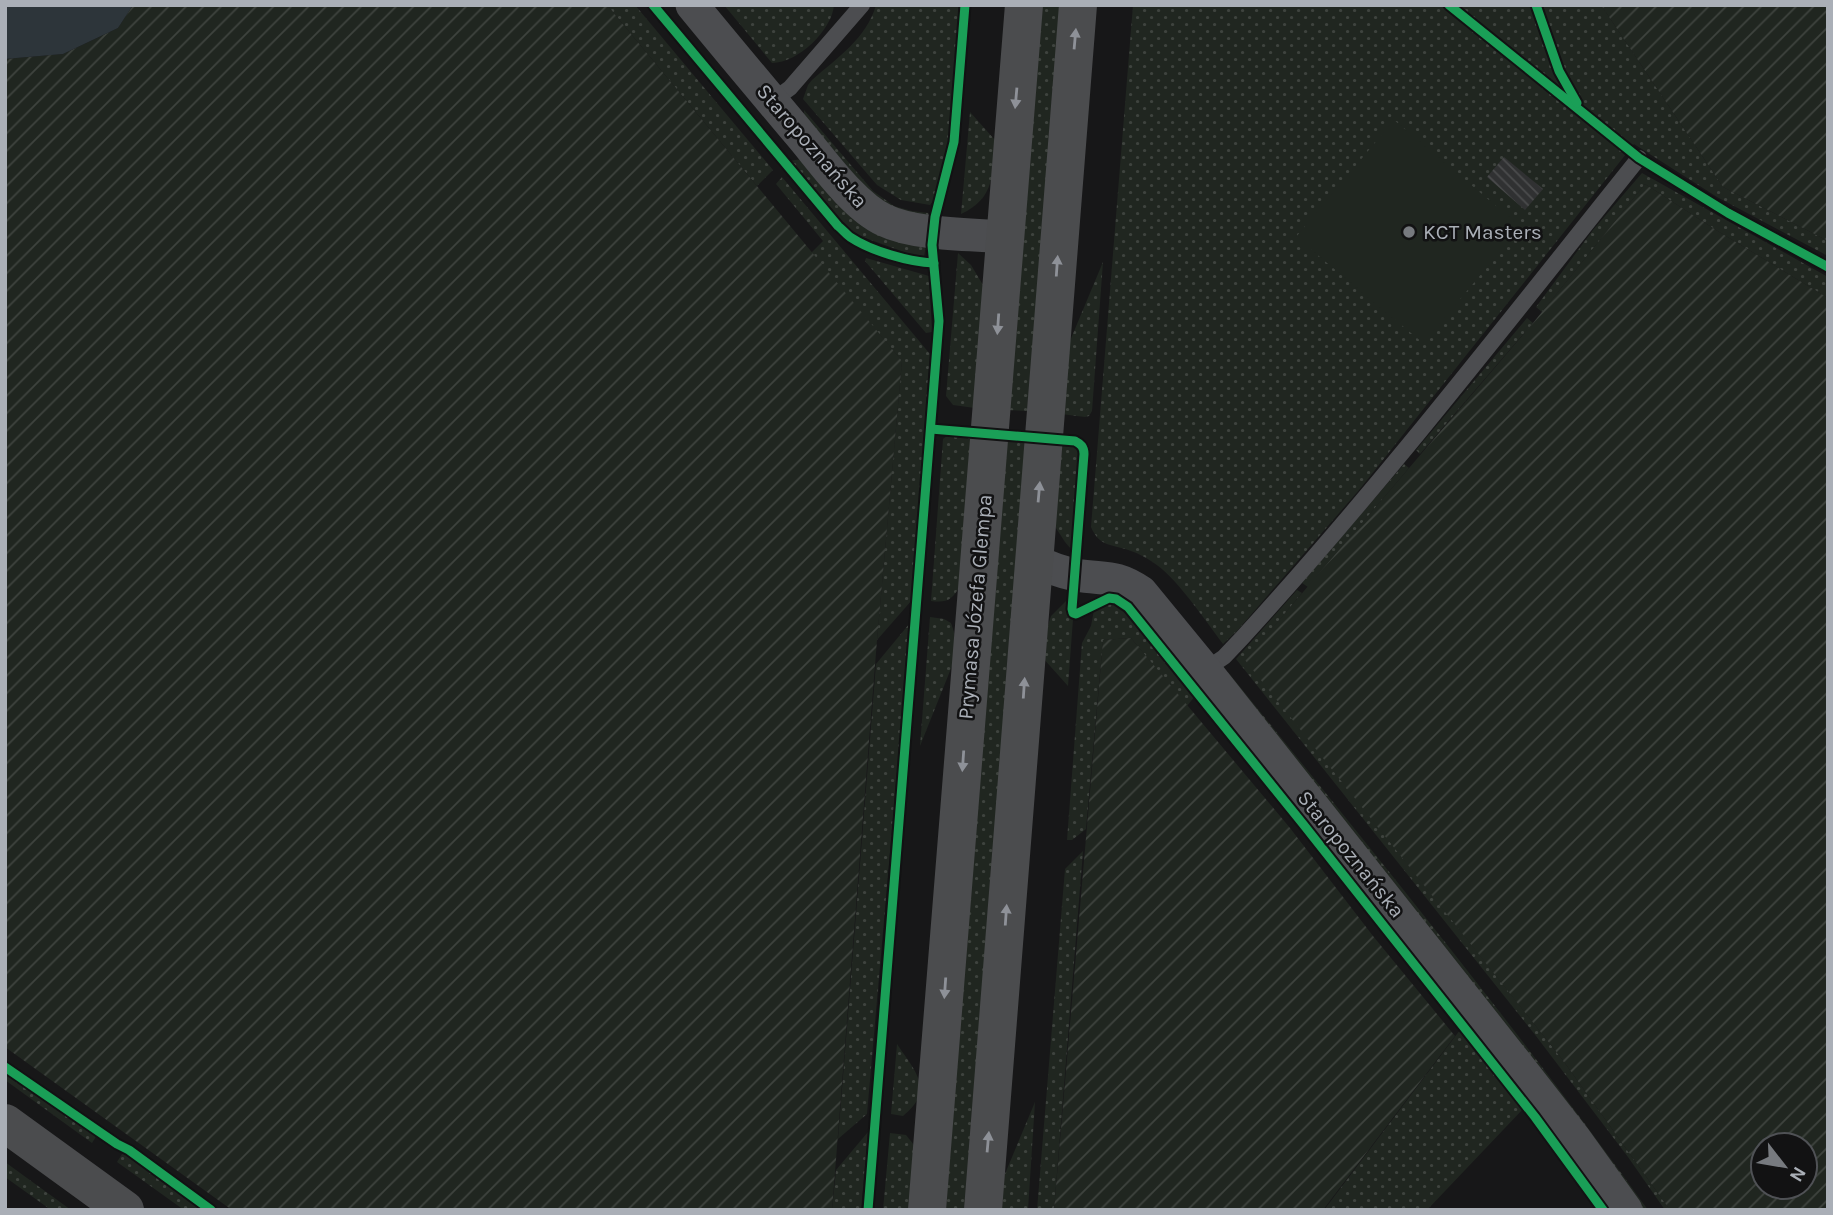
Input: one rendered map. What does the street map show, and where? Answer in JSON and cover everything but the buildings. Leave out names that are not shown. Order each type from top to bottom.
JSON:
[{"type":"street","name":"Staropoznańska","points":[[692,5],[846,189],[875,216],[906,228],[1005,237]]},
{"type":"street","name":"Prymasa Józefa Glempa","points":[[927,1210],[1024,5]]},
{"type":"street","points":[[983,1210],[1078,5]]},
{"type":"street","name":"Staropoznańska","points":[[1034,560],[1049,568],[1074,575],[1113,578],[1141,592],[1526,1076],[1626,1210]]},
{"type":"street","points":[[5,1122],[125,1210]]},
{"type":"lane","points":[[772,101],[790,88],[862,5]]},
{"type":"lane","points":[[1205,670],[1224,657],[1242,638],[1367,497],[1639,158]]},
{"type":"shaded area","points":[[5,5],[133,5],[118,28],[63,54],[5,59]]},
{"type":"shaded area","points":[[133,5],[607,5],[902,361],[832,1210],[232,1210],[5,1047],[5,59],[63,54],[118,28]]},
{"type":"shaded area","points":[[607,5],[635,5],[773,170],[757,186]]},
{"type":"shaded area","points":[[724,5],[834,5],[827,25],[812,43],[782,62],[772,63]]},
{"type":"shaded area","points":[[876,5],[959,5],[949,140],[930,205],[901,200],[877,185],[803,99],[812,80],[841,55],[866,28]]},
{"type":"shaded area","points":[[1040,5],[1062,5],[1030,411],[1007,410]]},
{"type":"shaded area","points":[[1133,5],[1601,5],[1723,187],[1828,241],[1828,256],[1717,197],[1634,144],[1359,490],[1223,644],[1189,599],[1160,568],[1138,554],[1103,542],[1091,527]]},
{"type":"shaded area","points":[[1601,5],[1828,5],[1828,241],[1723,187]]},
{"type":"shaded area","points":[[804,110],[873,191],[894,206],[928,213],[929,216],[904,213],[871,195],[804,115]]},
{"type":"shaded area","points":[[970,112],[995,140],[993,163],[990,183],[981,200],[961,214]]},
{"type":"shaded area","name":"KCT Masters","points":[[1394,120],[1521,227],[1423,343],[1296,237]]},
{"type":"shaded area","points":[[802,159],[926,245],[924,257],[857,235],[842,222],[789,161]]},
{"type":"shaded area","points":[[1642,173],[1828,277],[1828,298],[1645,184],[1542,312],[1536,307],[1593,230]]},
{"type":"shaded area","points":[[782,177],[930,354],[912,600],[877,640],[902,361],[811,253],[823,241],[776,184]]},
{"type":"shaded area","points":[[1645,184],[1828,298],[1828,1210],[1670,1210],[1562,1059],[1245,660],[1533,323]]},
{"type":"shaded area","points":[[958,253],[971,265],[983,285],[975,408],[953,405],[946,396]]},
{"type":"shaded area","points":[[866,258],[929,276],[932,332],[926,333],[865,261]]},
{"type":"shaded area","points":[[1103,262],[1092,411],[1085,417],[1061,414],[1067,348]]},
{"type":"shaded area","points":[[1527,318],[1533,323],[1420,454],[1416,450]]},
{"type":"shaded area","points":[[947,436],[973,438],[960,586],[948,600],[937,602],[931,601],[943,439]]},
{"type":"shaded area","points":[[1006,441],[1026,442],[966,1210],[943,1210]]},
{"type":"shaded area","points":[[1059,444],[1074,445],[1079,449],[1071,549],[1054,525]]},
{"type":"shaded area","points":[[1404,464],[1409,468],[1308,587],[1302,583]]},
{"type":"shaded area","points":[[1297,590],[1302,593],[1246,660],[1562,1059],[1670,1210],[1665,1210],[1536,1036],[1236,659]]},
{"type":"shaded area","points":[[1066,601],[1069,615],[1073,619],[1068,686],[1042,657],[1051,616]]},
{"type":"shaded area","points":[[1108,603],[1118,605],[1130,614],[1195,696],[1187,706],[1131,638],[1103,640],[1086,829],[1072,840],[1067,840],[1082,643],[1091,626],[1094,610]]},
{"type":"shaded area","points":[[930,617],[951,623],[956,656],[920,746]]},
{"type":"shaded area","points":[[910,623],[867,1114],[838,1139],[876,664]]},
{"type":"shaded area","points":[[1131,638],[1290,828],[1455,1036],[1323,1210],[1054,1210],[1103,640]]},
{"type":"shaded area","points":[[1228,672],[1494,1005],[1648,1210],[1642,1210],[1227,676]]},
{"type":"shaded area","points":[[1083,851],[1054,1210],[1037,1210],[1065,869]]},
{"type":"shaded area","points":[[1460,1030],[1523,1109],[1427,1210],[1324,1210]]},
{"type":"shaded area","points":[[897,1044],[915,1071],[920,1089],[913,1107],[903,1116],[891,1114]]},
{"type":"shaded area","points":[[5,1068],[97,1135],[92,1143],[5,1080]]},
{"type":"shaded area","points":[[1035,1102],[1028,1210],[1000,1210],[1002,1181]]},
{"type":"shaded area","points":[[868,1132],[861,1210],[832,1210],[836,1170]]},
{"type":"shaded area","points":[[890,1133],[906,1135],[914,1145],[912,1210],[883,1210]]},
{"type":"shaded area","points":[[124,1151],[205,1210],[184,1210],[117,1162]]},
{"type":"shaded area","points":[[5,1162],[71,1210],[51,1210],[5,1177]]},
{"type":"cycle path","points":[[653,5],[838,226],[868,247],[890,255],[934,263]]},
{"type":"cycle path","points":[[868,1210],[939,321],[932,245],[935,217],[954,142],[965,5]]},
{"type":"cycle path","points":[[1449,5],[1639,158],[1728,213],[1828,267]]},
{"type":"cycle path","points":[[1536,5],[1559,71],[1577,103]]},
{"type":"cycle path","points":[[931,429],[1075,441],[1082,446],[1084,454],[1073,613],[1109,598],[1128,607],[1535,1117],[1603,1210]]},
{"type":"cycle path","points":[[5,1067],[129,1150],[211,1210]]},
{"type":"place","name":"KCT Masters","points":[[1409,232]]}]
